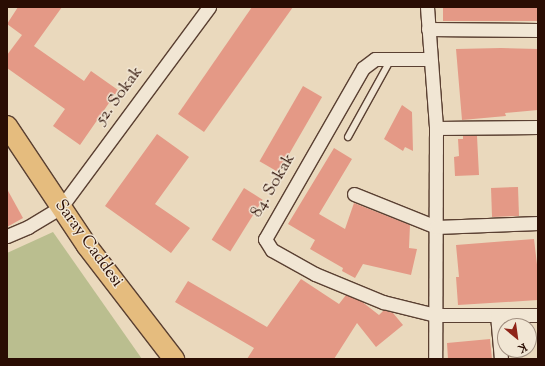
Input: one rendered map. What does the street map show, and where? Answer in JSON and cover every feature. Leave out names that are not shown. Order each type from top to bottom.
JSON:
[{"type":"main road","name":"Saray Caddesi","points":[[7,126],[87,246],[174,359]]},
{"type":"street","name":"52. Sokak","points":[[61,207],[209,7]]},
{"type":"street","points":[[427,7],[436,128],[435,359]]},
{"type":"street","points":[[428,29],[538,30]]},
{"type":"street","name":"84. Sokak","points":[[430,59],[375,59],[362,68],[265,238],[272,250],[315,274],[383,302],[435,315]]},
{"type":"street","points":[[436,128],[538,127]]},
{"type":"street","points":[[354,194],[436,227],[538,223]]},
{"type":"street","points":[[7,236],[28,227],[61,207]]},
{"type":"street","points":[[435,315],[538,315]]},
{"type":"street","points":[[497,315],[501,359]]},
{"type":"lane","points":[[348,137],[391,59]]},
{"type":"green space","points":[[53,232],[142,359],[7,359],[7,253]]},
{"type":"building","points":[[18,7],[62,7],[34,46],[84,81],[91,71],[118,90],[80,145],[53,126],[65,109],[7,68],[7,55],[22,35],[7,24]]},
{"type":"building","points":[[252,7],[293,7],[204,132],[178,114]]},
{"type":"building","points":[[443,7],[538,7],[538,21],[443,21]]},
{"type":"building","points":[[456,49],[538,49],[538,110],[505,113],[506,116],[462,120]]},
{"type":"building","points":[[303,86],[322,97],[279,172],[260,161]]},
{"type":"building","points":[[402,105],[412,112],[413,151],[405,147],[403,151],[384,139]]},
{"type":"building","points":[[157,134],[189,157],[155,204],[190,228],[171,253],[105,206]]},
{"type":"building","points":[[463,136],[477,136],[479,175],[455,176],[454,157],[459,156],[458,139],[463,139]]},
{"type":"building","points":[[334,148],[352,159],[319,214],[345,229],[354,203],[410,225],[409,248],[417,249],[411,275],[363,264],[355,278],[342,271],[343,268],[310,249],[315,240],[288,224]]},
{"type":"building","points":[[518,187],[519,216],[492,217],[491,188]]},
{"type":"building","points":[[244,188],[263,200],[230,251],[212,240]]},
{"type":"building","points":[[7,189],[23,218],[7,227]]},
{"type":"building","points":[[534,239],[538,273],[538,300],[458,305],[456,277],[459,277],[456,245]]},
{"type":"building","points":[[301,279],[339,304],[346,295],[361,301],[379,315],[384,310],[393,313],[403,325],[376,347],[357,323],[334,359],[247,359],[254,348],[175,302],[188,281],[267,327]]},
{"type":"building","points":[[490,339],[492,359],[448,359],[447,343]]}]
